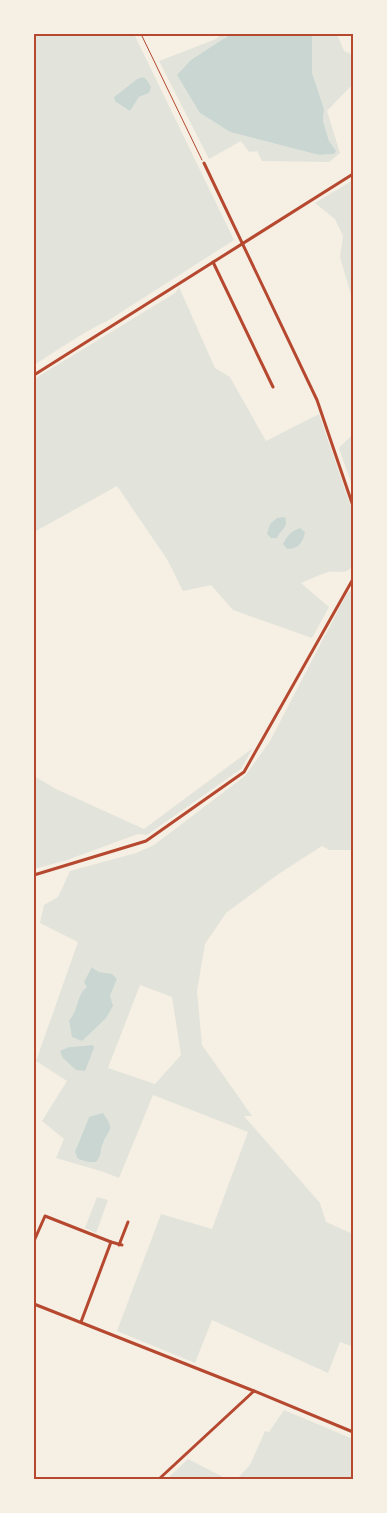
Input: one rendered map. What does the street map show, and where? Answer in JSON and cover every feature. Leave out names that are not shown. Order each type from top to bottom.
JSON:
[{"type":"street","points":[[204,162],[317,400],[353,506]]},
{"type":"street","points":[[34,375],[353,174]]},
{"type":"street","points":[[213,262],[274,387]]},
{"type":"street","points":[[34,875],[146,841],[244,772],[353,579]]},
{"type":"street","points":[[34,1241],[45,1216],[121,1245],[128,1222]]},
{"type":"street","points":[[81,1322],[112,1242]]},
{"type":"street","points":[[34,1304],[353,1432]]},
{"type":"street","points":[[159,1479],[254,1391]]},
{"type":"path","points":[[141,34],[204,162]]},
{"type":"shaded area","points":[[34,34],[134,34],[234,240],[109,320],[34,365]],"holes":[[[142,77],[149,93],[139,97],[130,111],[114,97]]]},
{"type":"shaded area","points":[[222,34],[231,34],[224,38],[200,113],[230,132],[319,155],[334,154],[335,151],[329,141],[323,121],[324,109],[311,73],[312,34],[337,34],[344,51],[353,55],[353,84],[327,111],[340,153],[329,162],[262,161],[257,151],[249,152],[241,141],[209,159],[159,61],[216,39]]},
{"type":"shaded area","points":[[231,34],[312,34],[312,73],[324,109],[323,121],[329,141],[336,151],[334,154],[319,155],[230,132],[200,113],[177,75],[191,60]]},
{"type":"shaded area","points":[[142,77],[146,79],[151,87],[149,93],[139,97],[130,111],[115,101],[114,97]]},
{"type":"shaded area","points":[[353,180],[353,302],[340,257],[343,236],[335,219],[315,203]]},
{"type":"shaded area","points":[[179,287],[215,368],[230,377],[266,441],[319,414],[353,513],[353,565],[345,572],[328,572],[301,583],[329,607],[312,638],[233,610],[211,585],[183,591],[167,559],[117,486],[36,531],[34,529],[34,379],[175,293]]},
{"type":"shaded area","points":[[353,434],[353,488],[339,448]]},
{"type":"shaded area","points":[[285,517],[286,524],[284,529],[277,538],[271,538],[267,534],[270,524],[277,518]]},
{"type":"shaded area","points":[[300,528],[305,532],[302,542],[295,548],[287,549],[283,544],[286,539],[292,532]]},
{"type":"shaded area","points":[[353,588],[353,850],[329,850],[322,846],[277,875],[226,913],[205,944],[197,991],[202,1045],[252,1116],[244,1116],[320,1203],[326,1222],[353,1234],[353,1340],[351,1346],[340,1342],[328,1373],[212,1320],[195,1363],[117,1331],[161,1214],[212,1229],[248,1132],[153,1095],[119,1178],[56,1158],[64,1139],[42,1121],[67,1081],[36,1061],[78,942],[40,923],[44,905],[58,897],[70,871],[136,853],[154,845],[245,776],[270,741],[346,595]],"holes":[[[93,967],[99,972],[117,979],[110,996],[69,1020],[78,1009]],[[140,985],[172,997],[181,1055],[155,1084],[108,1068]],[[92,1045],[76,1070],[69,1047]],[[89,1117],[106,1138],[102,1143],[79,1142]]]},
{"type":"shaded area","points":[[253,748],[241,769],[147,835],[138,834],[67,860],[34,869],[34,776],[56,789],[144,829]]},
{"type":"shaded area","points":[[92,967],[99,972],[112,974],[117,979],[110,996],[113,1006],[106,1018],[82,1041],[72,1037],[69,1020],[83,990],[87,987],[84,982]]},
{"type":"shaded area","points":[[93,1045],[94,1048],[85,1071],[76,1070],[63,1058],[60,1051],[69,1047]]},
{"type":"shaded area","points":[[103,1113],[110,1129],[98,1159],[96,1162],[89,1162],[78,1159],[75,1152],[89,1117]]},
{"type":"shaded area","points":[[97,1197],[108,1200],[96,1233],[85,1228]]},
{"type":"shaded area","points":[[284,1410],[353,1439],[353,1479],[237,1479],[250,1465],[265,1431],[269,1432]]},
{"type":"shaded area","points":[[188,1459],[227,1479],[167,1479]]}]
